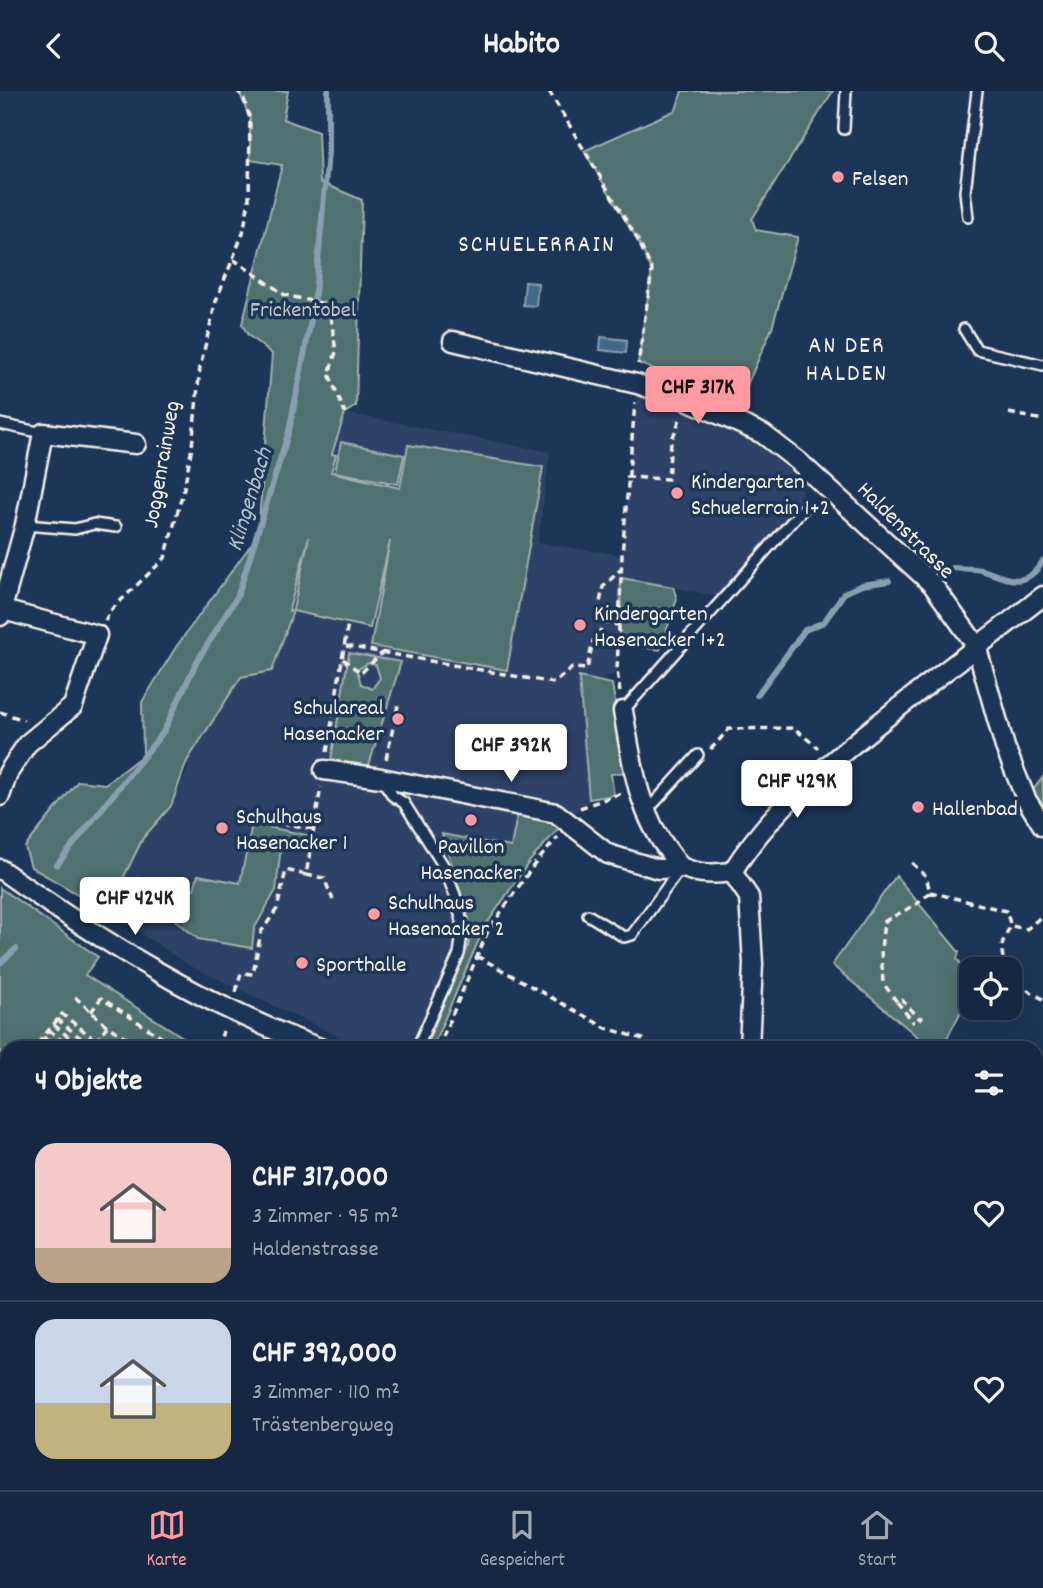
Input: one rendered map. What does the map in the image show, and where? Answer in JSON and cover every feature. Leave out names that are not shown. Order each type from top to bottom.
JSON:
[{"type":"street","name":"Haldenstrasse","points":[[453,341],[637,384],[689,401],[763,434],[830,487],[932,583],[976,645],[1005,747],[1026,799],[1043,826]]},
{"type":"street","points":[[0,796],[8,773],[36,736],[67,714],[73,706],[97,635],[2,613],[25,526],[43,433],[136,444]]},
{"type":"street","points":[[732,872],[755,834],[833,760],[976,645],[1043,596]]},
{"type":"street","points":[[623,711],[637,788],[645,813],[681,867]]},
{"type":"street","points":[[324,771],[381,778],[556,813],[608,854],[658,869],[681,867],[710,875],[732,872]]},
{"type":"street","points":[[0,869],[121,951],[205,999],[261,1027],[300,1041]]},
{"type":"street","points":[[732,872],[749,897],[753,964],[749,1041]]},
{"type":"lane","points":[[844,129],[846,91]]},
{"type":"lane","points":[[968,217],[965,192],[977,91]]},
{"type":"lane","points":[[964,330],[977,350],[1043,365]]},
{"type":"lane","points":[[0,423],[43,433]]},
{"type":"lane","points":[[623,711],[803,507]]},
{"type":"lane","points":[[25,526],[75,529],[94,524],[117,527]]},
{"type":"lane","points":[[645,813],[698,755]]},
{"type":"lane","points":[[381,778],[393,796],[404,803],[443,865],[456,895],[463,926],[459,954],[420,1041]]},
{"type":"lane","points":[[588,915],[624,937],[632,935],[681,867]]},
{"type":"path","name":"Joggenrainweg","points":[[97,635],[110,611],[165,558],[169,548],[192,447],[200,367],[216,301],[243,233],[250,160],[250,119],[243,96],[237,91]]},
{"type":"path","points":[[233,259],[285,295],[329,305],[335,352],[329,374],[345,413]]},
{"type":"path","points":[[626,477],[668,479],[671,442],[689,401]]},
{"type":"path","points":[[1009,413],[1043,420]]},
{"type":"path","points":[[346,646],[554,683],[572,668],[587,669],[593,641],[598,639],[602,623],[603,613],[599,608],[603,587],[622,567]]},
{"type":"path","points":[[306,875],[348,623]]},
{"type":"path","points":[[602,623],[619,625]]},
{"type":"path","points":[[343,659],[361,673],[382,653]]},
{"type":"path","points":[[381,778],[399,701]]},
{"type":"path","points":[[0,712],[28,723],[36,736]]},
{"type":"path","points":[[698,755],[708,745],[712,748],[729,729],[785,726],[794,728],[833,760]]},
{"type":"path","points":[[441,1041],[488,931],[567,820],[590,803],[637,788]]},
{"type":"path","points":[[235,814],[314,828]]},
{"type":"path","points":[[912,863],[926,876],[930,892]]},
{"type":"path","points":[[235,997],[241,973],[253,974],[261,932],[277,909],[286,870],[324,879],[333,900]]},
{"type":"path","points":[[930,892],[1006,911],[1011,926]]},
{"type":"path","points":[[914,1023],[883,983],[881,950],[884,922],[900,911],[919,905],[930,892]]},
{"type":"path","points":[[1011,926],[1027,929],[1043,915]]},
{"type":"path","points":[[1001,957],[1001,940],[1011,926]]},
{"type":"path","points":[[477,956],[605,1031],[644,1041]]},
{"type":"path","points":[[1022,984],[1043,999]]},
{"type":"path","points":[[75,997],[107,1026],[132,1041]]},
{"type":"path","points":[[91,1012],[101,998],[167,1041]]},
{"type":"path","points":[[897,1002],[902,1000],[920,1019],[927,1014]]},
{"type":"path","points":[[40,1041],[62,1014],[95,1041],[107,1026]]},
{"type":"path","points":[[58,1019],[84,1041]]},
{"type":"path","points":[[53,1025],[73,1041]]},
{"type":"path","points":[[49,1030],[62,1041]]},
{"type":"path","points":[[220,1041],[223,1031]]},
{"type":"path","points":[[43,1037],[48,1041]]},
{"type":"shaded area","points":[[525,282],[538,283],[536,306],[523,305]]},
{"type":"shaded area","points":[[601,337],[627,340],[626,353],[600,350]]},
{"type":"shaded area","name":"Schulareal Hasenacker","points":[[637,384],[689,401],[798,461],[804,508],[724,597],[621,578],[617,671],[605,680],[579,678],[589,799],[529,862],[484,927],[435,1041],[348,1041],[190,966],[107,911],[143,838],[171,806],[188,769],[187,761],[241,677],[273,671],[345,413],[550,452],[538,543],[622,555]]},
{"type":"green space","name":"Frickentobel","points":[[239,91],[288,91],[283,119],[318,132],[320,182],[362,200],[356,406],[345,413],[332,454],[336,455],[331,472],[400,488],[408,445],[543,467],[507,670],[371,646],[390,541],[370,628],[293,611],[272,671],[241,677],[187,761],[171,806],[143,838],[107,911],[31,867],[25,847],[78,781],[105,784],[143,755],[142,702],[176,647],[258,535],[272,354],[248,335],[242,324],[282,165],[250,160],[250,119]],"holes":[[[309,537],[293,610],[289,611]]]},
{"type":"green space","points":[[682,91],[833,91],[752,219],[756,230],[798,237],[772,328],[738,406],[638,363],[652,270],[637,239],[584,151],[676,110]]},
{"type":"green space","points":[[341,442],[404,455],[398,484],[335,472]]},
{"type":"green space","points":[[621,578],[673,587],[677,599],[660,650],[619,644]]},
{"type":"green space","points":[[349,653],[401,662],[368,768],[331,760]],"holes":[[[368,663],[376,665],[380,678],[372,689],[361,684],[357,670]]]},
{"type":"green space","points":[[579,677],[612,684],[627,772],[611,774],[614,795],[589,799]]},
{"type":"green space","points":[[1043,777],[1043,826],[1026,799]]},
{"type":"green space","points":[[518,810],[544,815],[560,827],[529,862],[484,928],[435,1041],[428,1041],[469,944],[469,919],[442,834],[511,847]]},
{"type":"green space","points":[[252,824],[307,835],[307,841],[282,837],[276,890],[254,929],[252,948],[198,939],[132,884],[137,878],[194,889],[198,875],[240,883]]},
{"type":"green space","points":[[896,876],[959,952],[959,1015],[946,1041],[923,1041],[832,965]]},
{"type":"green space","points":[[0,888],[98,957],[85,975],[189,1041],[0,1041]]},
{"type":"waterway","name":"Klingenbach","points":[[57,865],[164,731],[196,663],[238,595],[289,431],[314,305],[328,153],[328,91]]},
{"type":"waterway","points":[[953,568],[978,569],[1014,580],[1029,576],[1043,561]]},
{"type":"waterway","points":[[757,695],[805,630],[824,622],[844,593],[862,585],[889,581]]},
{"type":"waterway","name":"Klingenbach","points":[[0,963],[16,949]]},
{"type":"place","name":"Felsen","points":[[838,177]]},
{"type":"place","name":"Kindergarten Schuelerrain 1+2","points":[[677,493]]},
{"type":"place","name":"Kindergarten Hasenacker 1+2","points":[[580,625]]},
{"type":"place","name":"Schulareal Hasenacker","points":[[398,719]]},
{"type":"place","name":"Hallenbad","points":[[918,807]]},
{"type":"place","name":"Pavillon Hasenacker","points":[[471,820]]},
{"type":"place","name":"Schulhaus Hasenacker 1","points":[[222,828]]},
{"type":"place","name":"Schulhaus Hasenacker 2","points":[[374,914]]},
{"type":"place","name":"Sporthalle","points":[[302,963]]},
{"type":"district","name":"SCHUELERRAIN","points":[[537,243]]},
{"type":"district","name":"AN DER HALDEN","points":[[847,358]]}]
